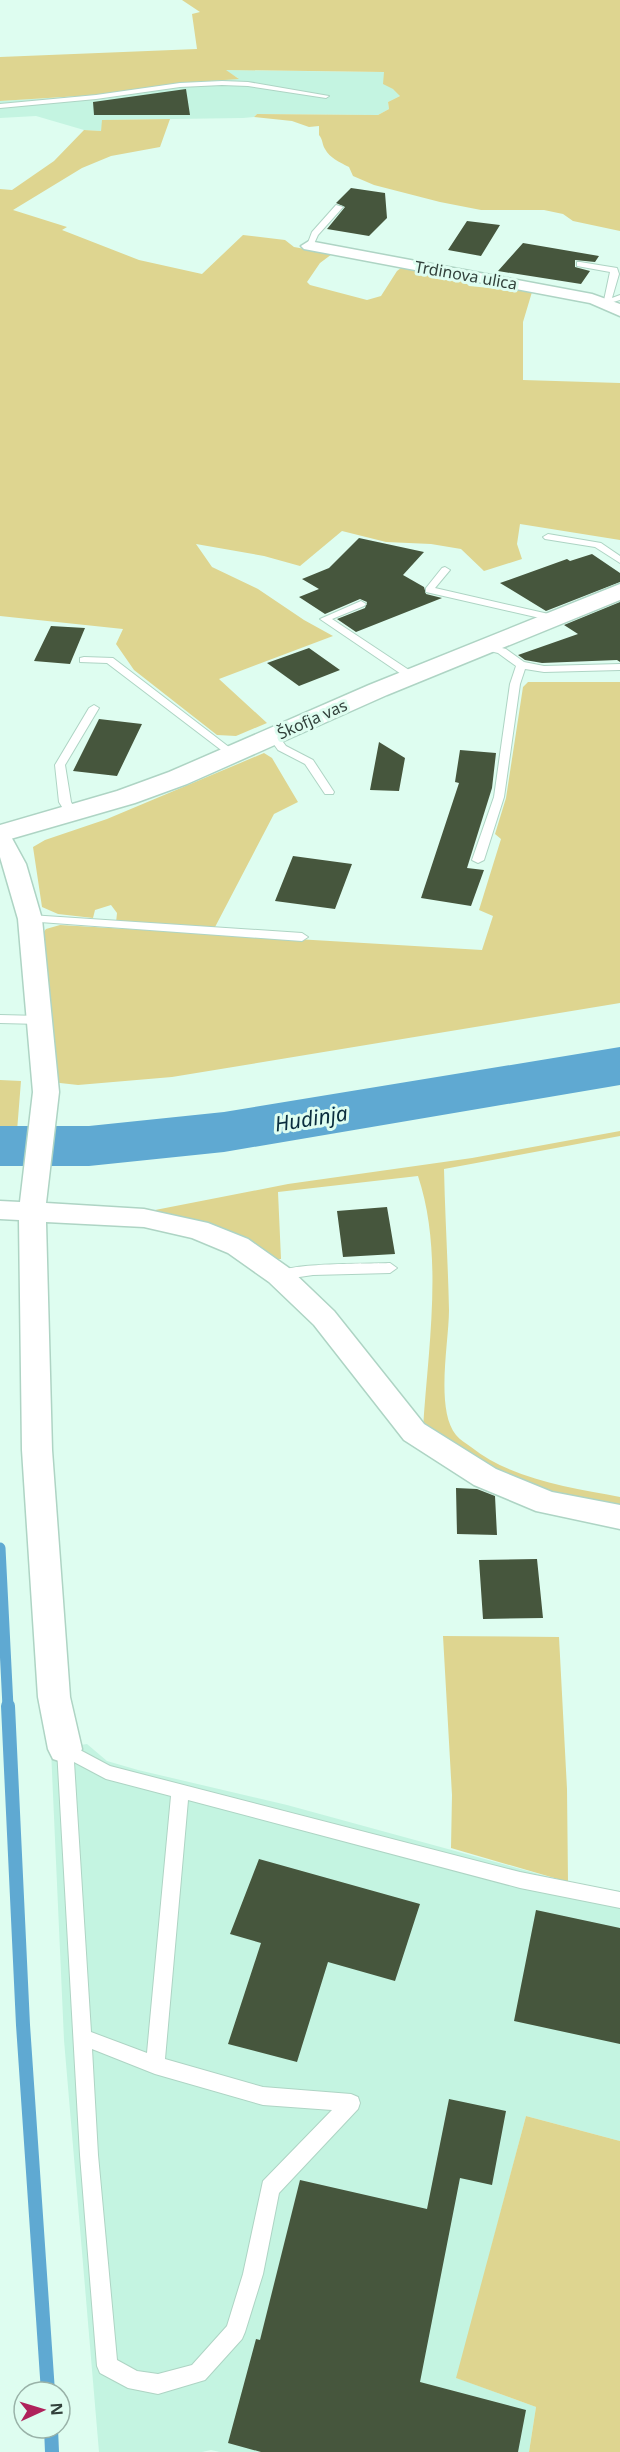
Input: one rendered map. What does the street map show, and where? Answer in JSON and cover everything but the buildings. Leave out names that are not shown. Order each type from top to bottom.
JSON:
[{"type":"main road","name":"Škofja vas","points":[[0,835],[168,782],[411,676],[620,591]]},
{"type":"street","name":"Trdinova ulica","points":[[309,246],[615,303]]},
{"type":"street","points":[[0,835],[8,867],[30,919],[46,1092],[18,1204],[54,1697],[65,1749]]},
{"type":"street","points":[[18,1204],[144,1218],[198,1230],[238,1246],[279,1275],[324,1318],[414,1432],[485,1477],[548,1503],[620,1517]]},
{"type":"lane","points":[[0,106],[96,97],[180,85],[222,83],[248,84],[326,96]]},
{"type":"lane","points":[[309,246],[315,234],[339,207]]},
{"type":"lane","points":[[580,264],[614,270],[615,303]]},
{"type":"lane","points":[[548,537],[598,545],[620,560]]},
{"type":"lane","points":[[445,570],[429,590],[553,618]]},
{"type":"lane","points":[[361,604],[325,619],[411,676]]},
{"type":"lane","points":[[482,646],[502,651],[521,665],[544,669],[620,667]]},
{"type":"lane","points":[[84,660],[109,660],[233,754]]},
{"type":"lane","points":[[478,860],[499,797],[515,684],[521,665]]},
{"type":"lane","points":[[71,813],[65,802],[60,765],[94,708]]},
{"type":"lane","points":[[273,736],[282,748],[309,762],[329,792]]},
{"type":"lane","points":[[30,919],[302,937]]},
{"type":"lane","points":[[0,1019],[40,1020]]},
{"type":"lane","points":[[279,1275],[314,1270],[390,1268]]},
{"type":"lane","points":[[65,1749],[106,1772],[520,1880],[620,1900]]},
{"type":"lane","points":[[65,1749],[84,2038],[89,2155],[107,2366],[135,2381],[158,2384],[198,2373],[235,2332],[253,2274],[270,2188],[351,2103],[263,2096],[155,2065],[84,2038]]},
{"type":"lane","points":[[155,2065],[180,1792]]},
{"type":"shaded area","points":[[182,0],[620,0],[620,231],[573,221],[563,214],[544,210],[481,210],[374,185],[353,176],[349,167],[329,155],[319,135],[319,126],[309,127],[292,121],[254,117],[257,114],[378,115],[389,109],[388,102],[400,96],[383,84],[384,72],[226,70],[239,79],[179,83],[96,95],[0,101],[0,57],[197,49],[192,14],[200,12]]},
{"type":"shaded area","points":[[224,70],[384,72],[400,96],[388,102],[389,109],[378,115],[257,114],[254,117],[243,118],[103,120],[101,131],[84,130],[36,116],[0,118],[0,101],[96,95],[179,83],[238,78]]},
{"type":"shaded area","points":[[170,119],[160,147],[111,156],[82,168],[13,210],[67,227],[62,230],[139,260],[202,274],[243,235],[285,240],[294,247],[332,254],[320,263],[307,282],[310,285],[367,300],[381,296],[397,271],[405,265],[460,277],[469,286],[532,292],[523,322],[523,380],[620,383],[620,540],[520,524],[517,544],[522,559],[484,571],[461,549],[431,544],[386,542],[342,531],[300,566],[264,556],[196,544],[212,567],[258,589],[304,620],[333,636],[219,679],[267,723],[236,736],[217,735],[134,670],[116,644],[123,629],[0,616],[0,189],[12,190],[54,161],[84,130],[101,131],[102,120]]},
{"type":"shaded area","points":[[528,682],[620,682],[620,1003],[172,1077],[78,1085],[51,1082],[40,937],[46,929],[60,925],[482,950],[493,916],[479,910],[501,839],[495,834],[506,798],[523,687]]},
{"type":"shaded area","points":[[264,753],[272,758],[298,802],[274,814],[214,929],[116,923],[117,913],[111,905],[95,910],[93,918],[58,914],[42,907],[33,847],[45,840],[107,819]]},
{"type":"shaded area","points":[[0,1080],[21,1081],[17,1131],[0,1131]]},
{"type":"shaded area","points":[[620,1131],[620,1136],[444,1169],[449,1310],[445,1392],[446,1409],[456,1435],[487,1458],[523,1475],[620,1497],[620,1510],[535,1493],[423,1429],[432,1269],[426,1206],[418,1176],[278,1192],[281,1259],[271,1259],[150,1211],[288,1184],[472,1158]]},
{"type":"shaded area","points":[[443,1636],[559,1637],[567,1789],[568,1882],[451,1848],[452,1795]]},
{"type":"shaded area","points":[[87,1744],[107,1761],[138,1770],[287,1805],[568,1882],[620,1891],[620,2141],[526,2116],[457,2378],[536,2407],[529,2452],[220,2452],[211,2450],[202,2452],[99,2452],[64,2040],[51,1750]]},
{"type":"shaded area","points":[[526,2116],[620,2141],[620,2452],[529,2452],[536,2407],[456,2378]]},
{"type":"waterway","name":"Hudinja","points":[[0,1146],[89,1146],[224,1132],[620,1066]]},
{"type":"waterway","points":[[0,1548],[8,1707]]},
{"type":"waterway","points":[[8,1706],[23,2025],[47,2380]]},
{"type":"waterway","points":[[52,2440],[52,2452]]}]
